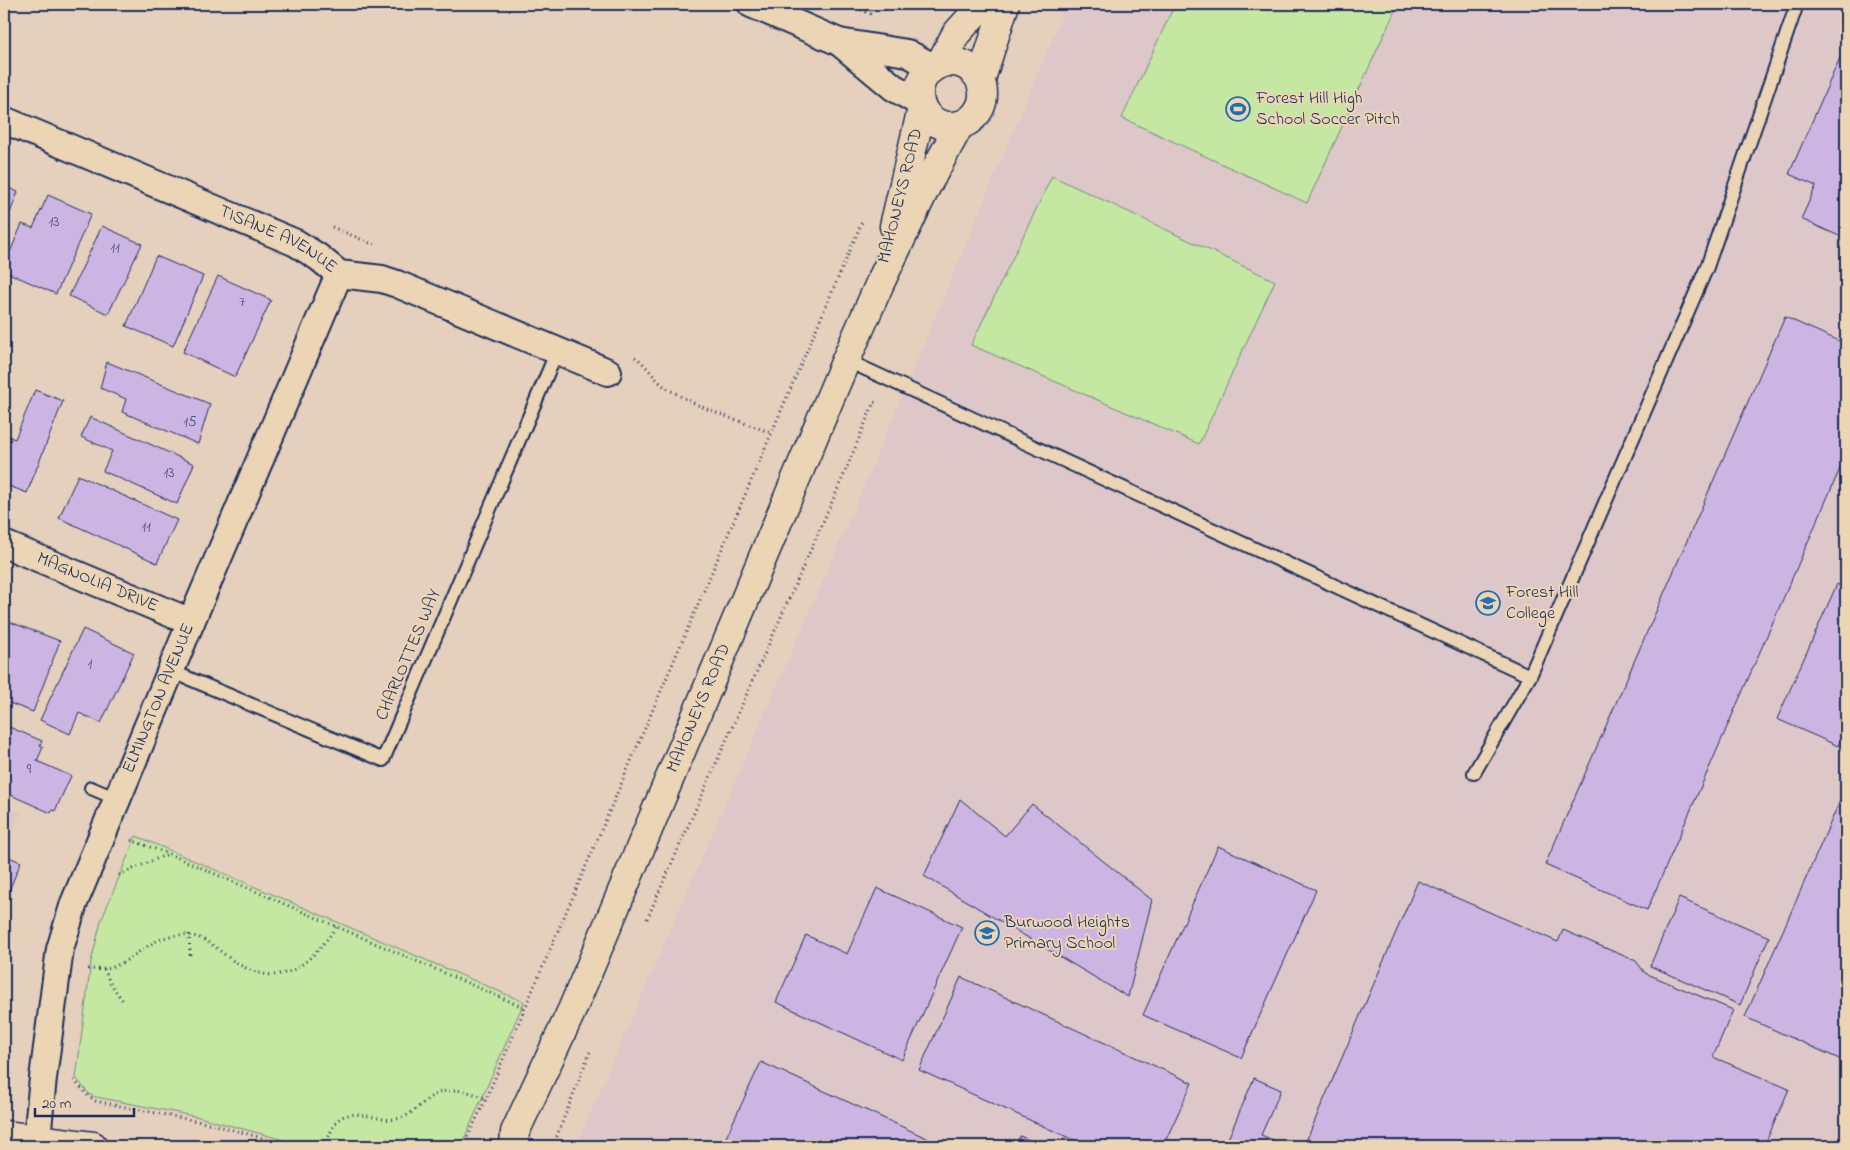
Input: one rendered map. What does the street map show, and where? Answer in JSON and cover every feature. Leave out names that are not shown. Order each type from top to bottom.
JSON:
[{"type":"main road","points":[[936,66],[956,34],[983,4]]},
{"type":"main road","points":[[981,79],[1005,4]]},
{"type":"main road","points":[[949,62],[958,62],[967,66],[981,79],[984,88],[984,99],[976,116],[968,122],[959,126],[939,124],[930,119],[921,105],[919,93],[921,83],[925,74],[936,66],[949,62]]},
{"type":"main road","name":"MAHONEYS ROAD","points":[[880,284],[907,177],[921,105]]},
{"type":"main road","name":"MAHONEYS ROAD","points":[[510,1141],[572,1010],[846,360],[928,184],[959,126]]},
{"type":"main road","points":[[4,1134],[94,1146]]},
{"type":"street","points":[[751,4],[839,42],[907,53],[936,66]]},
{"type":"street","points":[[839,42],[893,88],[921,105]]},
{"type":"street","name":"TISANE AVENUE","points":[[4,120],[296,244],[318,257],[339,274],[382,279],[397,284],[608,372]]},
{"type":"street","name":"ELMINGTON AVENUE","points":[[37,1138],[56,977],[66,926],[117,798],[339,274]]},
{"type":"street","name":"MAGNOLIA DRIVE","points":[[4,544],[191,622]]},
{"type":"lane","points":[[1474,773],[1530,676],[1707,267],[1797,4]]},
{"type":"lane","name":"CHARLOTTES WAY","points":[[171,671],[383,760],[557,352]]},
{"type":"lane","points":[[846,360],[1530,676]]},
{"type":"lane","points":[[91,788],[117,798]]},
{"type":"path","points":[[463,1146],[486,1099],[862,221]]},
{"type":"path","points":[[645,922],[843,477],[874,402],[883,406]]},
{"type":"path","points":[[131,840],[169,854],[525,1008]]},
{"type":"path","points":[[115,877],[169,854]]},
{"type":"path","points":[[86,969],[104,969],[125,961],[162,937],[189,934],[199,936],[230,958],[257,972],[271,974],[286,973],[300,967],[315,955],[337,926]]},
{"type":"path","points":[[189,934],[190,956]]},
{"type":"path","points":[[104,969],[123,1001]]},
{"type":"path","points":[[553,1146],[594,1040]]},
{"type":"path","points":[[43,1078],[59,1080],[72,1078],[95,1101],[212,1124],[292,1146]]},
{"type":"path","points":[[325,1146],[335,1124],[342,1117],[353,1114],[394,1119],[416,1110],[429,1098],[458,1090],[468,1091],[486,1099]]},
{"type":"shaded area","name":"Forest Hill College","points":[[1067,4],[1846,4],[1846,1146],[576,1146],[864,486]]},
{"type":"shaded area","points":[[4,806],[21,813],[4,850]]},
{"type":"green space","name":"Forest Hill High School Soccer Pitch","points":[[1175,4],[1398,4],[1307,203],[1122,118]]},
{"type":"green space","points":[[1052,176],[1275,281],[1199,444],[971,345]]},
{"type":"green space","points":[[136,836],[524,1002],[461,1146],[306,1146],[199,1117],[90,1095],[76,1078],[91,962],[101,921]]},
{"type":"building","points":[[1846,44],[1846,239],[1801,219],[1816,186],[1789,174]]},
{"type":"building","points":[[4,186],[18,192],[5,226],[4,226]]},
{"type":"building","points":[[48,195],[91,214],[56,294],[4,271],[4,266],[22,224],[33,228]]},
{"type":"building","points":[[102,226],[142,244],[108,314],[69,296]]},
{"type":"building","points":[[156,256],[203,276],[173,346],[126,326]]},
{"type":"building","points":[[218,276],[271,300],[235,377],[183,352]]},
{"type":"building","points":[[1785,317],[1846,344],[1846,455],[1647,910],[1545,865]]},
{"type":"building","points":[[107,362],[210,404],[198,444],[122,412],[126,399],[100,388]]},
{"type":"building","points":[[35,390],[63,401],[27,493],[4,484],[4,435],[15,439]]},
{"type":"building","points":[[90,417],[194,464],[177,504],[103,471],[112,451],[81,437]]},
{"type":"building","points":[[78,475],[177,520],[157,563],[59,518]]},
{"type":"building","points":[[1837,584],[1846,589],[1846,729],[1838,746],[1777,719]]},
{"type":"building","points":[[5,620],[60,641],[33,712],[4,701]]},
{"type":"building","points":[[83,629],[134,653],[101,723],[79,713],[70,734],[40,720]]},
{"type":"building","points":[[7,726],[42,741],[40,745],[43,747],[37,761],[71,776],[55,811],[52,810],[51,813],[4,792],[4,730]]},
{"type":"building","points":[[1846,787],[1846,1062],[1745,1017]]},
{"type":"building","points":[[960,799],[1005,836],[1032,804],[1152,900],[1128,997],[924,876]]},
{"type":"building","points":[[1218,846],[1316,890],[1241,1058],[1143,1015]]},
{"type":"building","points":[[4,855],[21,862],[4,902]]},
{"type":"building","points":[[1418,881],[1558,942],[1563,930],[1636,961],[1645,973],[1733,1010],[1713,1057],[1789,1089],[1765,1144],[1769,1146],[1304,1146]]},
{"type":"building","points":[[877,888],[962,927],[902,1060],[776,1002],[806,935],[847,954]]},
{"type":"building","points":[[1679,898],[1769,937],[1740,1005],[1650,966]]},
{"type":"building","points":[[961,977],[1192,1083],[1163,1146],[1087,1146],[919,1070]]},
{"type":"building","points":[[761,1062],[944,1146],[722,1146]]},
{"type":"building","points":[[1254,1078],[1281,1090],[1261,1135],[1288,1146],[1225,1146]]},
{"type":"building","points":[[1020,1136],[1043,1146],[1015,1146]]},
{"type":"place","name":"Forest Hill High School Soccer Pitch","points":[[1238,109]]},
{"type":"place","name":"Forest Hill College","points":[[1488,603]]},
{"type":"place","name":"Burwood Heights Primary School","points":[[987,933]]}]
